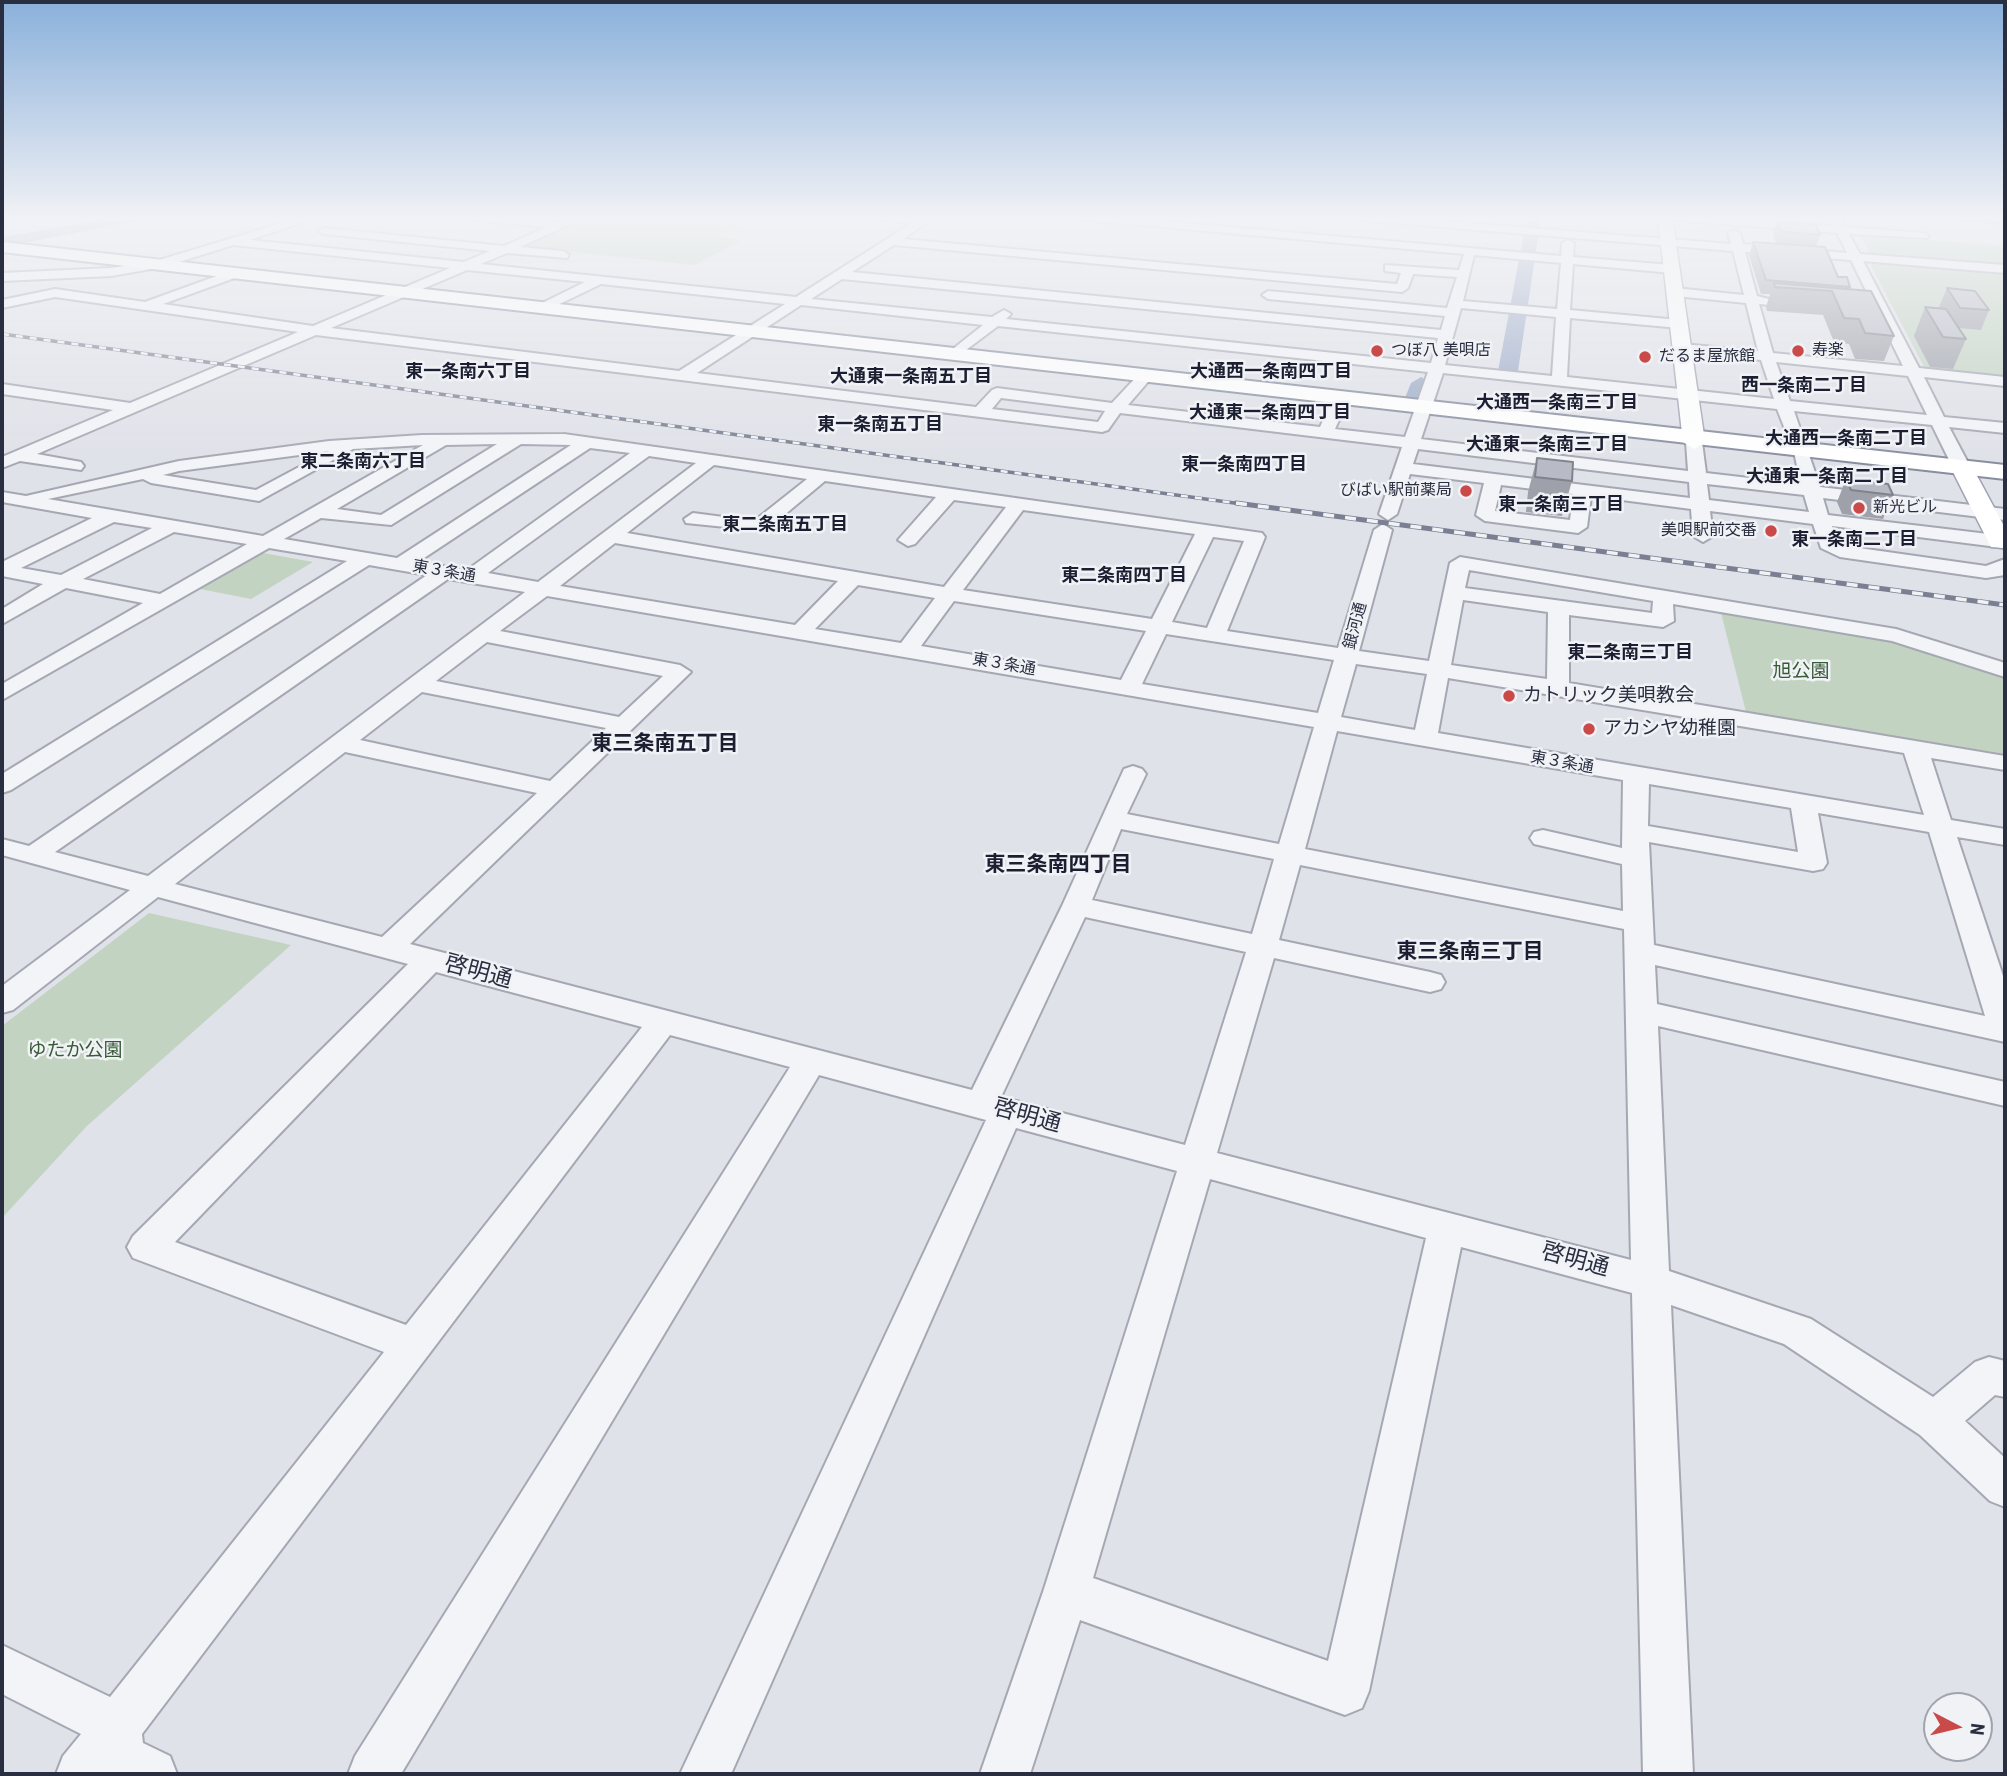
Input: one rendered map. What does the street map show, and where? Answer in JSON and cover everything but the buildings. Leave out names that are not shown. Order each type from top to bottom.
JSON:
[{"type":"highway","points":[[470,300],[2005,474]]},
{"type":"main road","points":[[1676,300],[1694,439]]},
{"type":"main road","points":[[1962,469],[1994,512],[2004,551]]},
{"type":"street","points":[[2,304],[22,300]]},
{"type":"street","points":[[103,300],[318,331],[1102,427],[1145,376]]},
{"type":"street","points":[[146,306],[163,300]]},
{"type":"street","points":[[2,463],[10,455],[393,300]]},
{"type":"street","points":[[543,308],[560,300]]},
{"type":"street","points":[[683,375],[802,300],[995,321],[1137,309],[1287,335],[1446,335]]},
{"type":"street","points":[[954,355],[1021,300]]},
{"type":"street","points":[[1090,300],[1287,335],[1437,368],[2005,428]]},
{"type":"street","points":[[1137,309],[1145,300]]},
{"type":"street","points":[[1287,335],[1309,300]]},
{"type":"street","points":[[1324,300],[1562,313],[1679,324]]},
{"type":"street","name":"銀河通","points":[[1006,1774],[1066,1592],[1263,946],[1385,522],[1405,468],[1457,300]]},
{"type":"street","points":[[1559,380],[1563,300]]},
{"type":"street","points":[[1405,468],[1821,519],[2004,551],[1998,571],[1986,572],[1840,551],[1828,544],[1821,519],[1800,451],[1767,357],[1753,300]]},
{"type":"street","points":[[1761,300],[1779,302]]},
{"type":"street","points":[[1874,300],[1962,469]]},
{"type":"street","points":[[1682,348],[2005,381]]},
{"type":"street","points":[[2,389],[131,408]]},
{"type":"street","points":[[1326,432],[1341,398]]},
{"type":"street","points":[[1116,408],[1994,512]]},
{"type":"street","points":[[320,512],[384,521],[521,437]]},
{"type":"street","points":[[8,500],[261,453],[353,444],[521,437],[587,442],[1255,537],[1215,634]]},
{"type":"street","points":[[1694,439],[1703,536]]},
{"type":"street","points":[[2,693],[444,440]]},
{"type":"street","points":[[400,565],[587,442]]},
{"type":"street","points":[[136,476],[259,496],[353,444]]},
{"type":"street","points":[[470,577],[645,451]]},
{"type":"street","points":[[10,455],[75,466]]},
{"type":"street","points":[[2,1001],[712,459]]},
{"type":"street","points":[[694,519],[758,527],[822,475]]},
{"type":"street","points":[[1494,479],[1485,515],[1578,527],[1583,490]]},
{"type":"street","points":[[908,540],[950,493]]},
{"type":"street","name":"東３条通","points":[[8,500],[908,648],[1636,776],[2005,837]]},
{"type":"street","points":[[908,648],[1019,503]]},
{"type":"street","points":[[2,570],[111,516]]},
{"type":"street","points":[[2,618],[65,581],[173,526]]},
{"type":"street","points":[[1129,687],[1207,529]]},
{"type":"street","points":[[610,536],[947,594],[1558,688],[2005,763]]},
{"type":"street","points":[[2,785],[365,559]]},
{"type":"street","points":[[1425,739],[1460,563],[1896,635],[2005,670]]},
{"type":"street","points":[[2,570],[163,601]]},
{"type":"street","points":[[32,856],[443,573]]},
{"type":"street","points":[[801,631],[853,578]]},
{"type":"street","points":[[1454,593],[1663,621],[1663,595]]},
{"type":"street","points":[[1558,688],[1559,608]]},
{"type":"street","points":[[387,949],[680,672],[480,634]]},
{"type":"street","points":[[415,684],[626,725]]},
{"type":"street","points":[[338,743],[557,790]]},
{"type":"street","points":[[1915,748],[2005,1029]]},
{"type":"street","points":[[714,1772],[1133,774]]},
{"type":"street","points":[[1636,776],[1636,845],[1668,1774]]},
{"type":"street","points":[[1543,838],[1813,863],[1803,803]]},
{"type":"street","points":[[1112,819],[1290,853],[2005,1029]]},
{"type":"street","name":"啓明通","points":[[2,847],[1652,1282],[1797,1331],[1935,1421],[2005,1486]]},
{"type":"street","points":[[1076,906],[1430,982]]},
{"type":"street","points":[[413,1345],[146,1247],[430,960]]},
{"type":"street","points":[[1643,1012],[2005,1094]]},
{"type":"street","points":[[81,1774],[663,1022]]},
{"type":"street","points":[[373,1774],[811,1060]]},
{"type":"street","points":[[1066,1592],[1345,1691],[1447,1227]]},
{"type":"street","points":[[1935,1421],[1989,1375],[2005,1379]]},
{"type":"street","points":[[2,1669],[117,1726]]},
{"type":"street","points":[[117,1726],[120,1758],[152,1774]]},
{"type":"green space","points":[[1889,300],[2005,300],[2005,378],[1935,371],[1924,367]]},
{"type":"green space","points":[[258,552],[313,562],[251,599],[195,588]]},
{"type":"green space","name":"旭公園","points":[[1720,609],[1884,638],[2005,676],[2005,754],[1746,712]]},
{"type":"green space","name":"ゆたか公園","points":[[149,913],[291,945],[87,1126],[2,1218],[2,1026]]},
{"type":"waterway","points":[[1508,371],[1520,300]]},
{"type":"waterway","points":[[1415,398],[1421,383]]},
{"type":"railway","points":[[2,334],[1249,505]]},
{"type":"railway","points":[[1236,503],[2005,605]]},
{"type":"place","name":"つぼ八 美唄店","points":[[1377,351]]},
{"type":"place","name":"寿楽","points":[[1798,351]]},
{"type":"place","name":"だるま屋旅館","points":[[1645,357]]},
{"type":"place","name":"びばい駅前薬局","points":[[1466,491]]},
{"type":"place","name":"新光ビル","points":[[1859,508]]},
{"type":"place","name":"美唄駅前交番","points":[[1771,531]]},
{"type":"place","name":"カトリック美唄教会","points":[[1509,696]]},
{"type":"place","name":"アカシヤ幼稚園","points":[[1589,729]]},
{"type":"district","name":"東一条南六丁目","points":[[468,372]]},
{"type":"district","name":"大通西一条南四丁目","points":[[1271,372]]},
{"type":"district","name":"大通東一条南五丁目","points":[[911,377]]},
{"type":"district","name":"西一条南二丁目","points":[[1804,386]]},
{"type":"district","name":"大通西一条南三丁目","points":[[1557,403]]},
{"type":"district","name":"大通東一条南四丁目","points":[[1270,413]]},
{"type":"district","name":"東一条南五丁目","points":[[880,425]]},
{"type":"district","name":"大通西一条南二丁目","points":[[1846,439]]},
{"type":"district","name":"大通東一条南三丁目","points":[[1547,445]]},
{"type":"district","name":"東二条南六丁目","points":[[363,462]]},
{"type":"district","name":"東一条南四丁目","points":[[1244,465]]},
{"type":"district","name":"大通東一条南二丁目","points":[[1827,477]]},
{"type":"district","name":"東一条南三丁目","points":[[1561,505]]},
{"type":"district","name":"東二条南五丁目","points":[[785,525]]},
{"type":"district","name":"東一条南二丁目","points":[[1854,540]]},
{"type":"district","name":"東二条南四丁目","points":[[1124,576]]},
{"type":"district","name":"東二条南三丁目","points":[[1630,653]]},
{"type":"district","name":"東三条南五丁目","points":[[665,745]]},
{"type":"district","name":"東三条南四丁目","points":[[1058,866]]},
{"type":"district","name":"東三条南三丁目","points":[[1470,953]]}]
